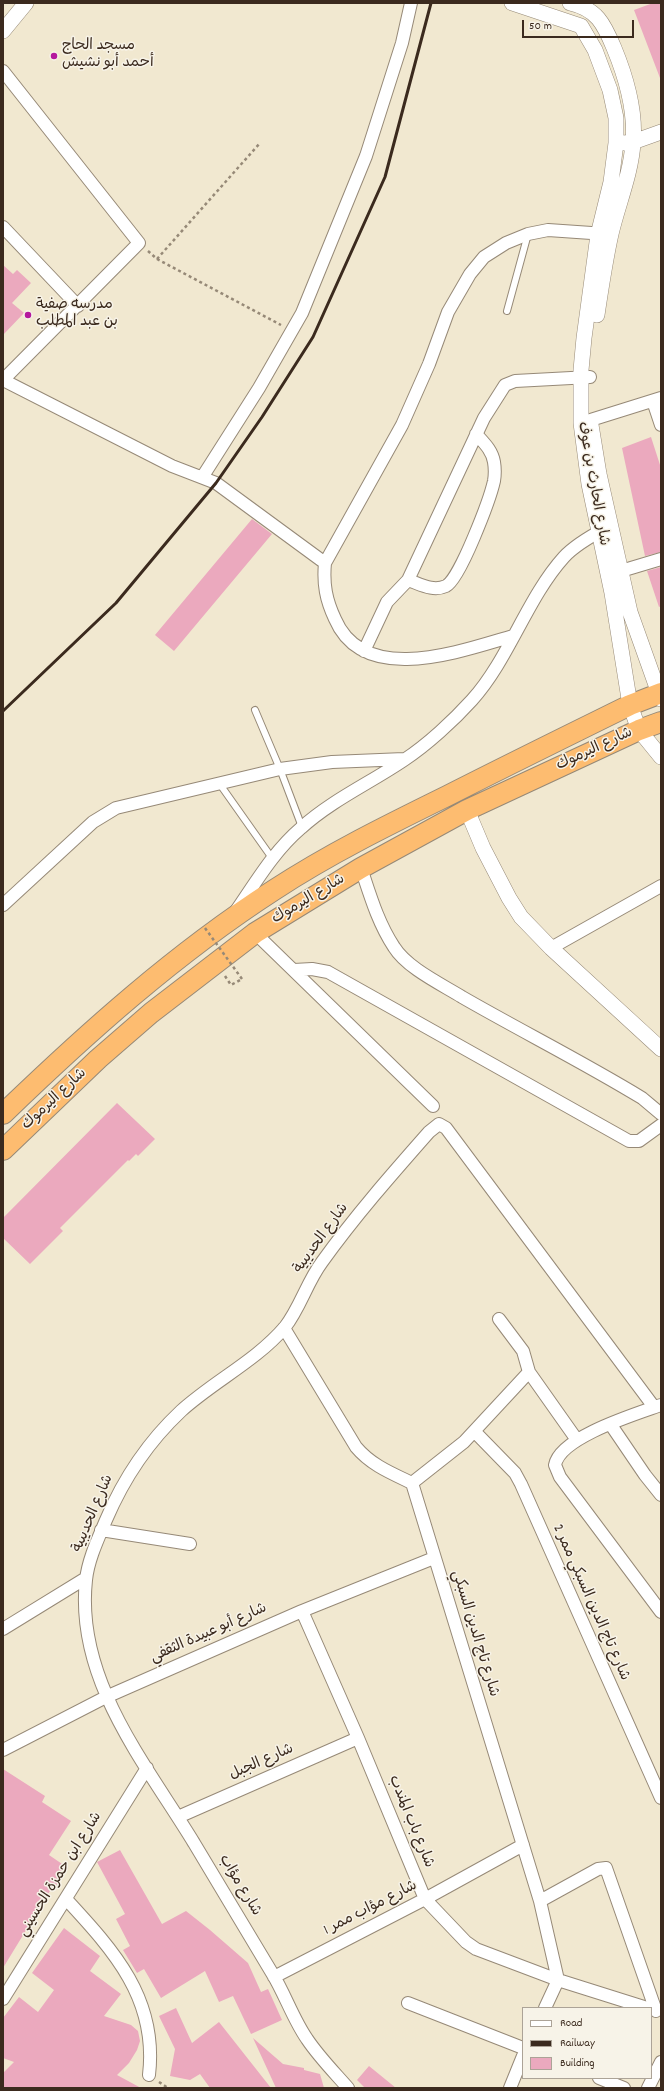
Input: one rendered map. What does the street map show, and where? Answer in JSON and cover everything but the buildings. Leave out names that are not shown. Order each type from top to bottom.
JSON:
[{"type":"highway","name":"شارع اليرموك","points":[[3,1114],[104,1020],[230,919],[274,890],[344,848],[630,704],[660,695]]},
{"type":"highway","name":"شارع اليرموك","points":[[3,1150],[88,1069],[151,1013],[255,933],[361,868],[467,810],[644,736],[661,722]]},
{"type":"highway","points":[[274,890],[286,914]]},
{"type":"street","points":[[3,31],[26,3]]},
{"type":"street","points":[[203,476],[259,388],[292,331],[333,242],[366,156],[398,57],[411,3]]},
{"type":"street","points":[[512,3],[581,26],[590,6],[570,3]]},
{"type":"street","name":"شارع الحارث بن عوف","points":[[590,6],[600,19],[618,58],[628,87],[632,114],[633,142],[628,174],[604,234]]},
{"type":"street","name":"شارع الحارث بن عوف","points":[[581,26],[595,50],[610,90],[616,118],[616,143],[612,182],[604,234],[584,338],[585,422],[589,484],[621,571],[630,612],[660,695]]},
{"type":"street","points":[[3,71],[139,244],[3,380],[172,466],[203,476],[240,499],[325,563]]},
{"type":"street","points":[[616,143],[633,142],[660,135]]},
{"type":"street","points":[[3,227],[78,306]]},
{"type":"street","points":[[514,636],[432,658],[403,659],[383,657],[364,651],[348,642],[337,624],[330,608],[324,579],[325,563],[402,425],[429,364],[448,312],[470,274],[484,257],[506,243],[528,234],[548,230],[604,234]]},
{"type":"street","points":[[364,651],[387,602],[408,580],[476,434],[484,418],[505,385],[515,382],[585,378]]},
{"type":"street","points":[[585,422],[657,400],[661,425]]},
{"type":"street","points":[[408,580],[429,588],[445,586],[451,582],[465,560],[494,480],[494,461],[490,450],[476,434]]},
{"type":"street","points":[[230,919],[272,858],[302,827],[330,804],[406,759],[464,709],[485,683],[534,600],[564,558],[576,546],[605,528]]},
{"type":"street","name":"شارع الحارث بن عوف","points":[[605,528],[630,704],[644,736]]},
{"type":"street","points":[[621,571],[661,559]]},
{"type":"street","points":[[644,736],[661,757]]},
{"type":"street","points":[[3,905],[93,822],[116,808],[280,769],[332,762],[406,759]]},
{"type":"street","points":[[467,810],[483,848],[509,898],[521,917],[551,948],[661,1049]]},
{"type":"street","points":[[361,868],[375,907],[394,947],[410,963],[433,980],[474,1004],[642,1098],[661,1114]]},
{"type":"street","points":[[551,948],[661,886]]},
{"type":"street","points":[[255,933],[433,1106]]},
{"type":"street","points":[[294,970],[312,969],[328,972],[629,1141],[639,1141],[661,1125]]},
{"type":"street","name":"شارع الحديبية","points":[[106,1697],[95,1664],[89,1637],[85,1606],[86,1578],[101,1530],[128,1476],[162,1431],[182,1410],[236,1371],[284,1328],[294,1314],[302,1294],[320,1264],[378,1189],[429,1132],[439,1124],[446,1128],[658,1406]]},
{"type":"street","points":[[499,1319],[523,1351],[528,1372],[577,1440]]},
{"type":"street","points":[[284,1328],[356,1447],[363,1456],[382,1469],[412,1483],[451,1454],[474,1432],[528,1372]]},
{"type":"street","points":[[658,1406],[577,1440],[559,1455],[556,1460],[556,1469],[661,1612]]},
{"type":"street","points":[[611,1425],[644,1475],[661,1495]]},
{"type":"street","name":"شارع تاج الدين السبكي ممر 2","points":[[474,1432],[507,1465],[521,1484],[661,1798]]},
{"type":"street","name":"شارع تاج الدين السبكي","points":[[412,1483],[540,1901],[558,1980]]},
{"type":"street","points":[[101,1530],[190,1544]]},
{"type":"street","name":"شارع أبو عبيدة الثقفي","points":[[5,1751],[106,1697],[302,1611],[434,1558]]},
{"type":"street","points":[[3,1629],[86,1578]]},
{"type":"street","name":"شارع باب المندب","points":[[302,1611],[358,1738],[425,1899],[466,1942],[476,1949],[558,1980],[644,2007]]},
{"type":"street","name":"شارع مؤاب","points":[[106,1697],[147,1768],[274,1977],[306,2038],[348,2088]]},
{"type":"street","name":"شارع الجبل","points":[[178,1817],[358,1738]]},
{"type":"street","name":"شارع ابن حمزة الحسيني","points":[[3,1999],[147,1768]]},
{"type":"street","name":"شارع مؤاب ممر 1","points":[[274,1977],[425,1899],[523,1845]]},
{"type":"street","points":[[540,1901],[598,1869],[606,1868],[654,2010]]},
{"type":"street","points":[[66,1899],[100,1936],[118,1960],[140,1998],[148,2026],[150,2042],[149,2075]]},
{"type":"street","points":[[545,2007],[558,1980]]},
{"type":"street","points":[[408,2003],[522,2048]]},
{"type":"street","points":[[510,2088],[522,2058]]},
{"type":"street","points":[[648,2088],[661,2062]]},
{"type":"street","points":[[602,2079],[624,2088]]},
{"type":"lane","points":[[507,311],[528,234]]},
{"type":"lane","points":[[255,710],[280,769],[302,827]]},
{"type":"lane","points":[[219,783],[272,858]]},
{"type":"path","points":[[157,259],[260,143]]},
{"type":"path","points":[[139,244],[157,259],[292,331]]},
{"type":"path","points":[[205,928],[242,979],[231,986]]},
{"type":"railway","points":[[3,711],[116,603],[216,483],[262,417],[313,337],[385,177],[431,3]]},
{"type":"place","name":"مسجد الحاج أحمد أبو نشيش","points":[[54,56]]},
{"type":"place","name":"مدرسه صفية بن عبد المطلب","points":[[28,315]]}]
